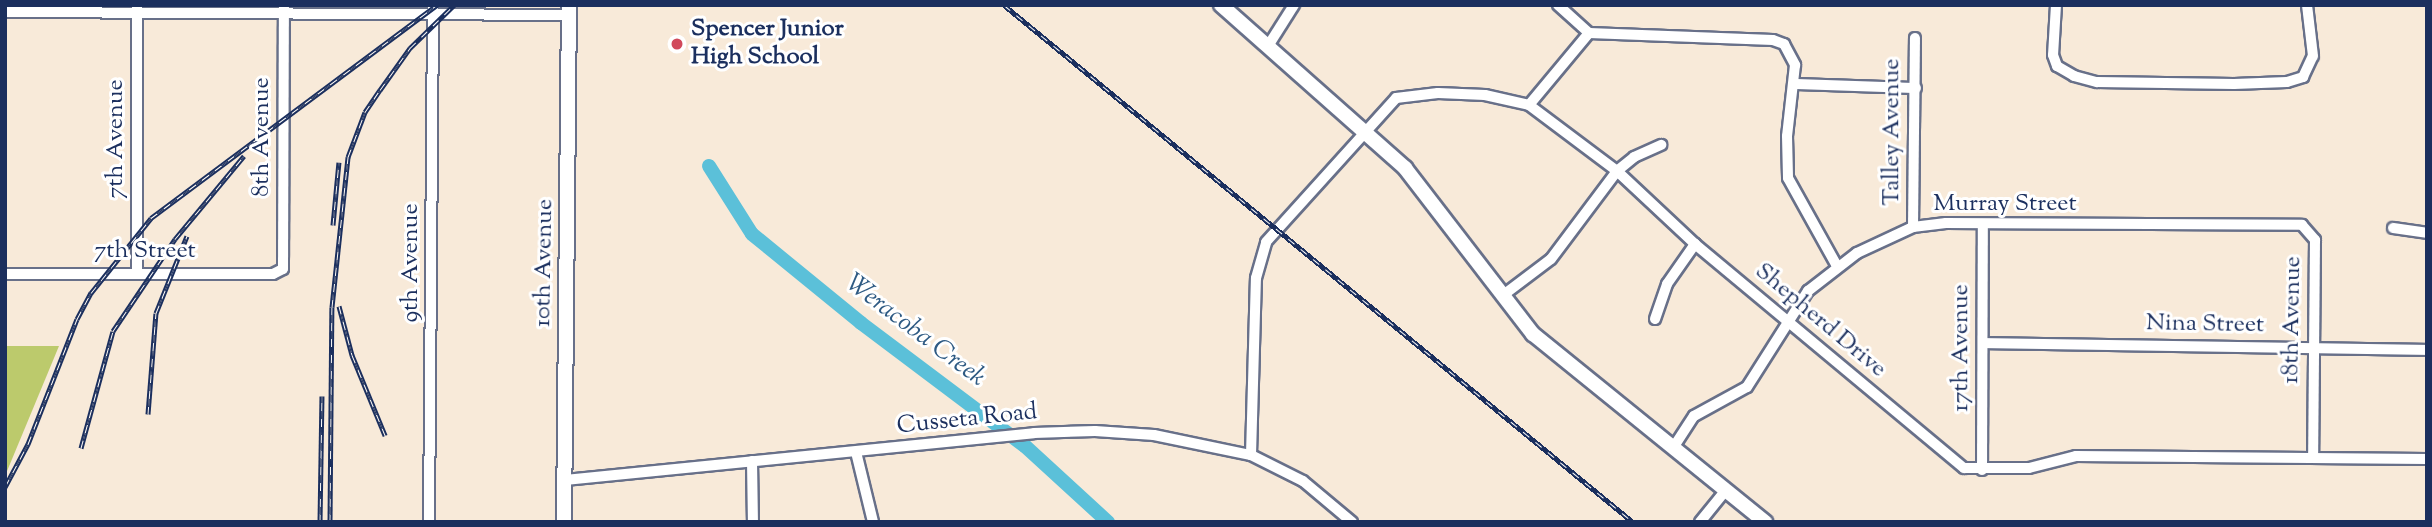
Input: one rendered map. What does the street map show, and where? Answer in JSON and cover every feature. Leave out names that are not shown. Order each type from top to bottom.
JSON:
[{"type":"main road","points":[[1222,5],[1364,128],[1405,168],[1532,334],[1765,522]]},
{"type":"main road","name":"10th Avenue","points":[[564,522],[570,10]]},
{"type":"street","points":[[1268,46],[1294,5]]},
{"type":"street","points":[[1558,5],[1589,33],[1773,40],[1784,44],[1794,59],[1794,83],[1787,136],[1788,178],[1837,266]]},
{"type":"street","points":[[2056,5],[2053,55],[2057,66],[2085,79],[2272,82],[2303,77],[2313,56],[2307,5]]},
{"type":"street","points":[[5,12],[137,9],[570,10]]},
{"type":"street","name":"7th Avenue","points":[[137,9],[138,273]]},
{"type":"street","name":"8th Avenue","points":[[284,9],[284,269]]},
{"type":"street","name":"9th Avenue","points":[[429,522],[433,9]]},
{"type":"street","points":[[1529,105],[1589,33]]},
{"type":"street","name":"Talley Avenue","points":[[1913,227],[1916,88],[1914,38]]},
{"type":"street","points":[[1794,83],[1916,88]]},
{"type":"street","name":"Shepherd Drive","points":[[1251,455],[1256,278],[1261,253],[1279,223],[1364,128],[1396,98],[1414,93],[1485,94],[1529,105],[1618,171],[1695,244],[1964,468],[2029,468],[2076,456],[2427,459]]},
{"type":"street","points":[[1502,296],[1551,259],[1618,171],[1634,157],[1661,145]]},
{"type":"street","name":"17th Avenue","points":[[1982,470],[1983,225]]},
{"type":"street","name":"18th Avenue","points":[[2266,227],[2302,225],[2315,240],[2314,457]]},
{"type":"street","name":"Murray Street","points":[[1673,448],[1695,416],[1747,387],[1786,320],[1808,291],[1837,266],[1882,238],[1913,227],[2266,227]]},
{"type":"street","points":[[2393,228],[2427,233]]},
{"type":"street","points":[[1655,319],[1667,284],[1695,244]]},
{"type":"street","name":"7th Street","points":[[5,274],[274,274],[284,269]]},
{"type":"street","name":"Nina Street","points":[[1984,344],[2427,349]]},
{"type":"street","name":"Cusseta Road","points":[[565,480],[1034,433],[1153,435],[1251,455],[1303,481],[1352,522]]},
{"type":"street","points":[[856,452],[873,522]]},
{"type":"street","points":[[752,461],[753,522]]},
{"type":"street","points":[[1700,522],[1726,490]]},
{"type":"green space","points":[[5,346],[59,346],[5,476]]},
{"type":"waterway","name":"Weracoba Creek","points":[[709,166],[752,234],[861,323],[1025,446],[1108,522]]},
{"type":"railway","points":[[5,487],[28,444],[77,319],[91,293],[151,218],[437,5]]},
{"type":"railway","points":[[330,522],[332,307],[348,157],[365,112],[380,90],[410,48],[454,5]]},
{"type":"railway","points":[[1004,5],[1633,522]]},
{"type":"railway","points":[[81,448],[113,331],[175,239],[244,156]]},
{"type":"railway","points":[[333,225],[339,162]]},
{"type":"railway","points":[[148,414],[156,313],[187,236]]},
{"type":"railway","points":[[339,306],[352,355],[385,435]]},
{"type":"railway","points":[[320,522],[322,396]]},
{"type":"place","name":"Spencer Junior High School","points":[[677,44]]}]
